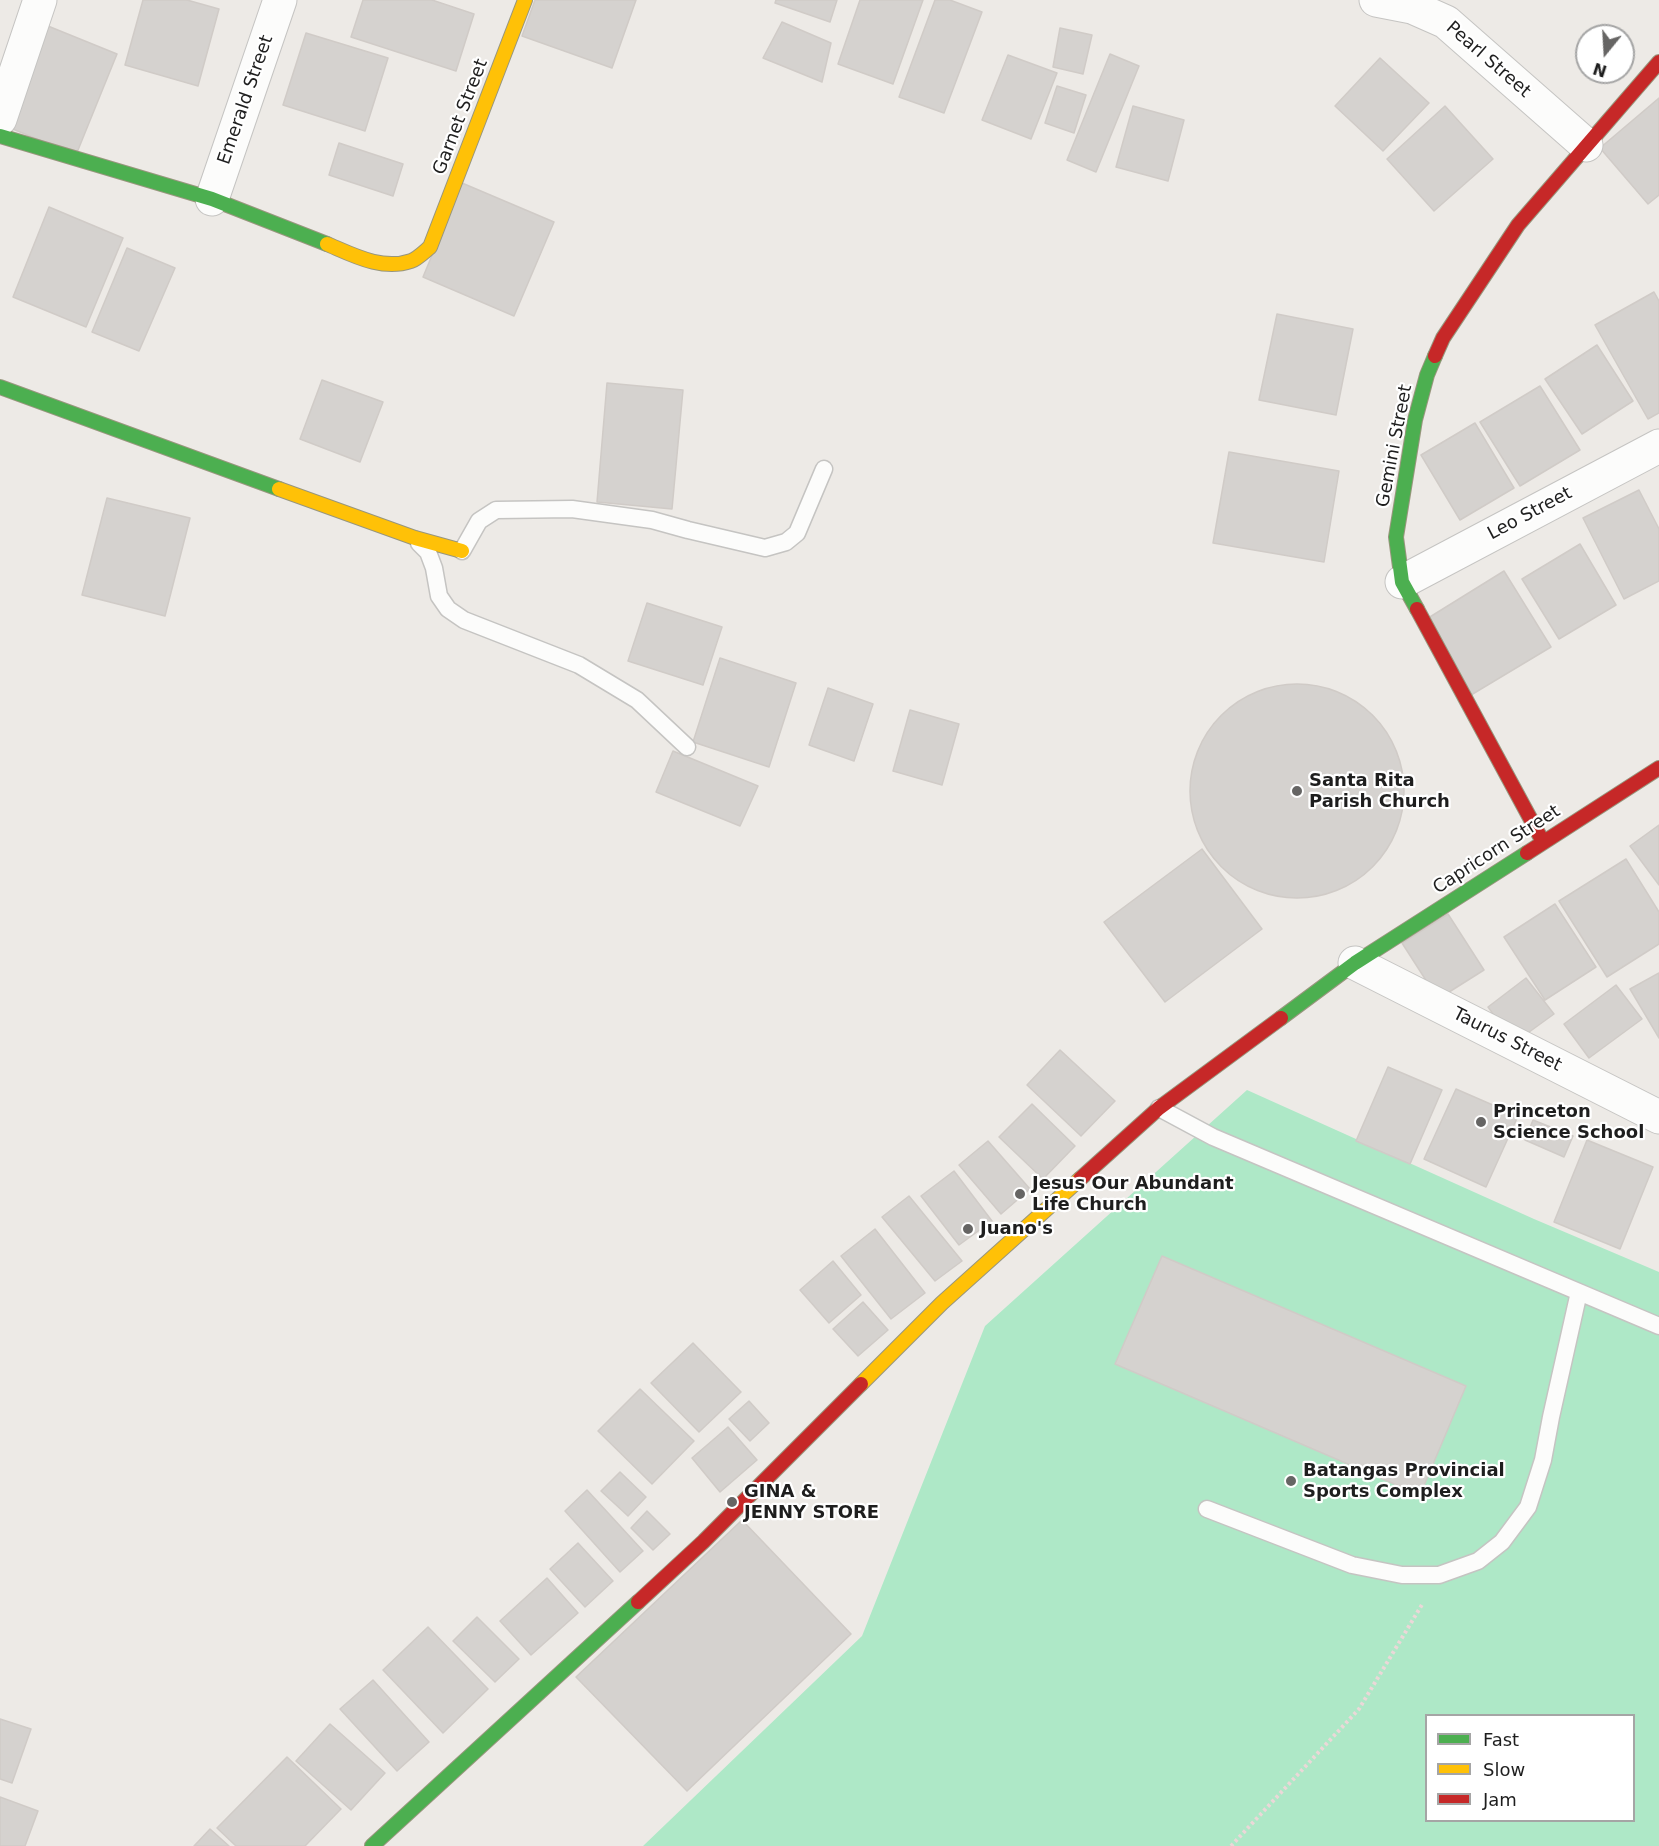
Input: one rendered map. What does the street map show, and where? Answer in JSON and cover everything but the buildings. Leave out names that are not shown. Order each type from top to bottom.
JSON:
[{"type":"street","points":[[0,119],[40,0]]},
{"type":"street","name":"Emerald Street","points":[[212,199],[280,0]]},
{"type":"street","name":"Garnet Street","points":[[212,199],[374,263],[395,264],[412,261],[430,247],[525,0]]},
{"type":"street","name":"Pearl Street","points":[[1376,0],[1412,7],[1446,22],[1586,145]]},
{"type":"street","name":"Gemini Street","points":[[1544,842],[1402,582],[1396,537],[1415,420],[1427,375],[1443,338],[1518,225],[1659,62]]},
{"type":"street","points":[[0,136],[212,199]]},
{"type":"street","points":[[0,387],[415,538],[462,551]]},
{"type":"street","name":"Leo Street","points":[[1402,582],[1659,446]]},
{"type":"street","name":"Capricorn Street","points":[[372,1846],[704,1541],[942,1303],[1160,1108],[1355,963],[1659,768]]},
{"type":"street","name":"Taurus Street","points":[[1355,963],[1659,1117]]},
{"type":"lane","points":[[462,551],[479,521],[496,510],[572,509],[652,520],[765,548],[786,542],[797,534],[824,469]]},
{"type":"lane","points":[[415,538],[428,552],[434,568],[439,596],[448,609],[464,620],[579,665],[637,700],[687,747]]},
{"type":"lane","points":[[1160,1108],[1213,1137],[1659,1326]]},
{"type":"lane","points":[[1207,1509],[1352,1565],[1402,1575],[1439,1575],[1478,1561],[1502,1542],[1528,1507],[1543,1460],[1579,1292]]},
{"type":"path","points":[[1231,1846],[1359,1709],[1439,1575]]},
{"type":"green space","name":"Batangas Provincial Sports Complex","points":[[1247,1090],[1534,1219],[1659,1272],[1659,1846],[643,1846],[862,1636],[985,1326]]},
{"type":"traffic: fast","points":[[0,136],[212,199],[327,244]]},
{"type":"traffic: fast","points":[[1417,609],[1402,582],[1396,537],[1415,420],[1427,375],[1435,356]]},
{"type":"traffic: fast","points":[[0,387],[279,489]]},
{"type":"traffic: fast","points":[[1281,1018],[1355,963],[1527,853]]},
{"type":"traffic: fast","points":[[372,1846],[638,1602]]},
{"type":"traffic: slow","points":[[327,244],[357,257],[389,264],[411,261],[430,247],[525,0]]},
{"type":"traffic: slow","points":[[279,489],[415,538],[462,551]]},
{"type":"traffic: slow","points":[[861,1384],[942,1303],[1080,1179]]},
{"type":"traffic: jam","points":[[1435,356],[1443,338],[1518,225],[1659,62]]},
{"type":"traffic: jam","points":[[1417,609],[1543,842]]},
{"type":"traffic: jam","points":[[1527,853],[1659,768]]},
{"type":"traffic: jam","points":[[1080,1179],[1159,1108],[1281,1018]]},
{"type":"traffic: jam","points":[[638,1602],[704,1541],[861,1384]]},
{"type":"place","name":"Santa Rita Parish Church","points":[[1297,791]]},
{"type":"place","name":"Princeton Science School","points":[[1481,1122]]},
{"type":"place","name":"Jesus Our Abundant Life Church","points":[[1020,1194]]},
{"type":"place","name":"Juano's","points":[[968,1229]]},
{"type":"place","name":"Batangas Provincial Sports Complex","points":[[1291,1481]]},
{"type":"place","name":"GINA & JENNY STORE","points":[[732,1502]]}]
